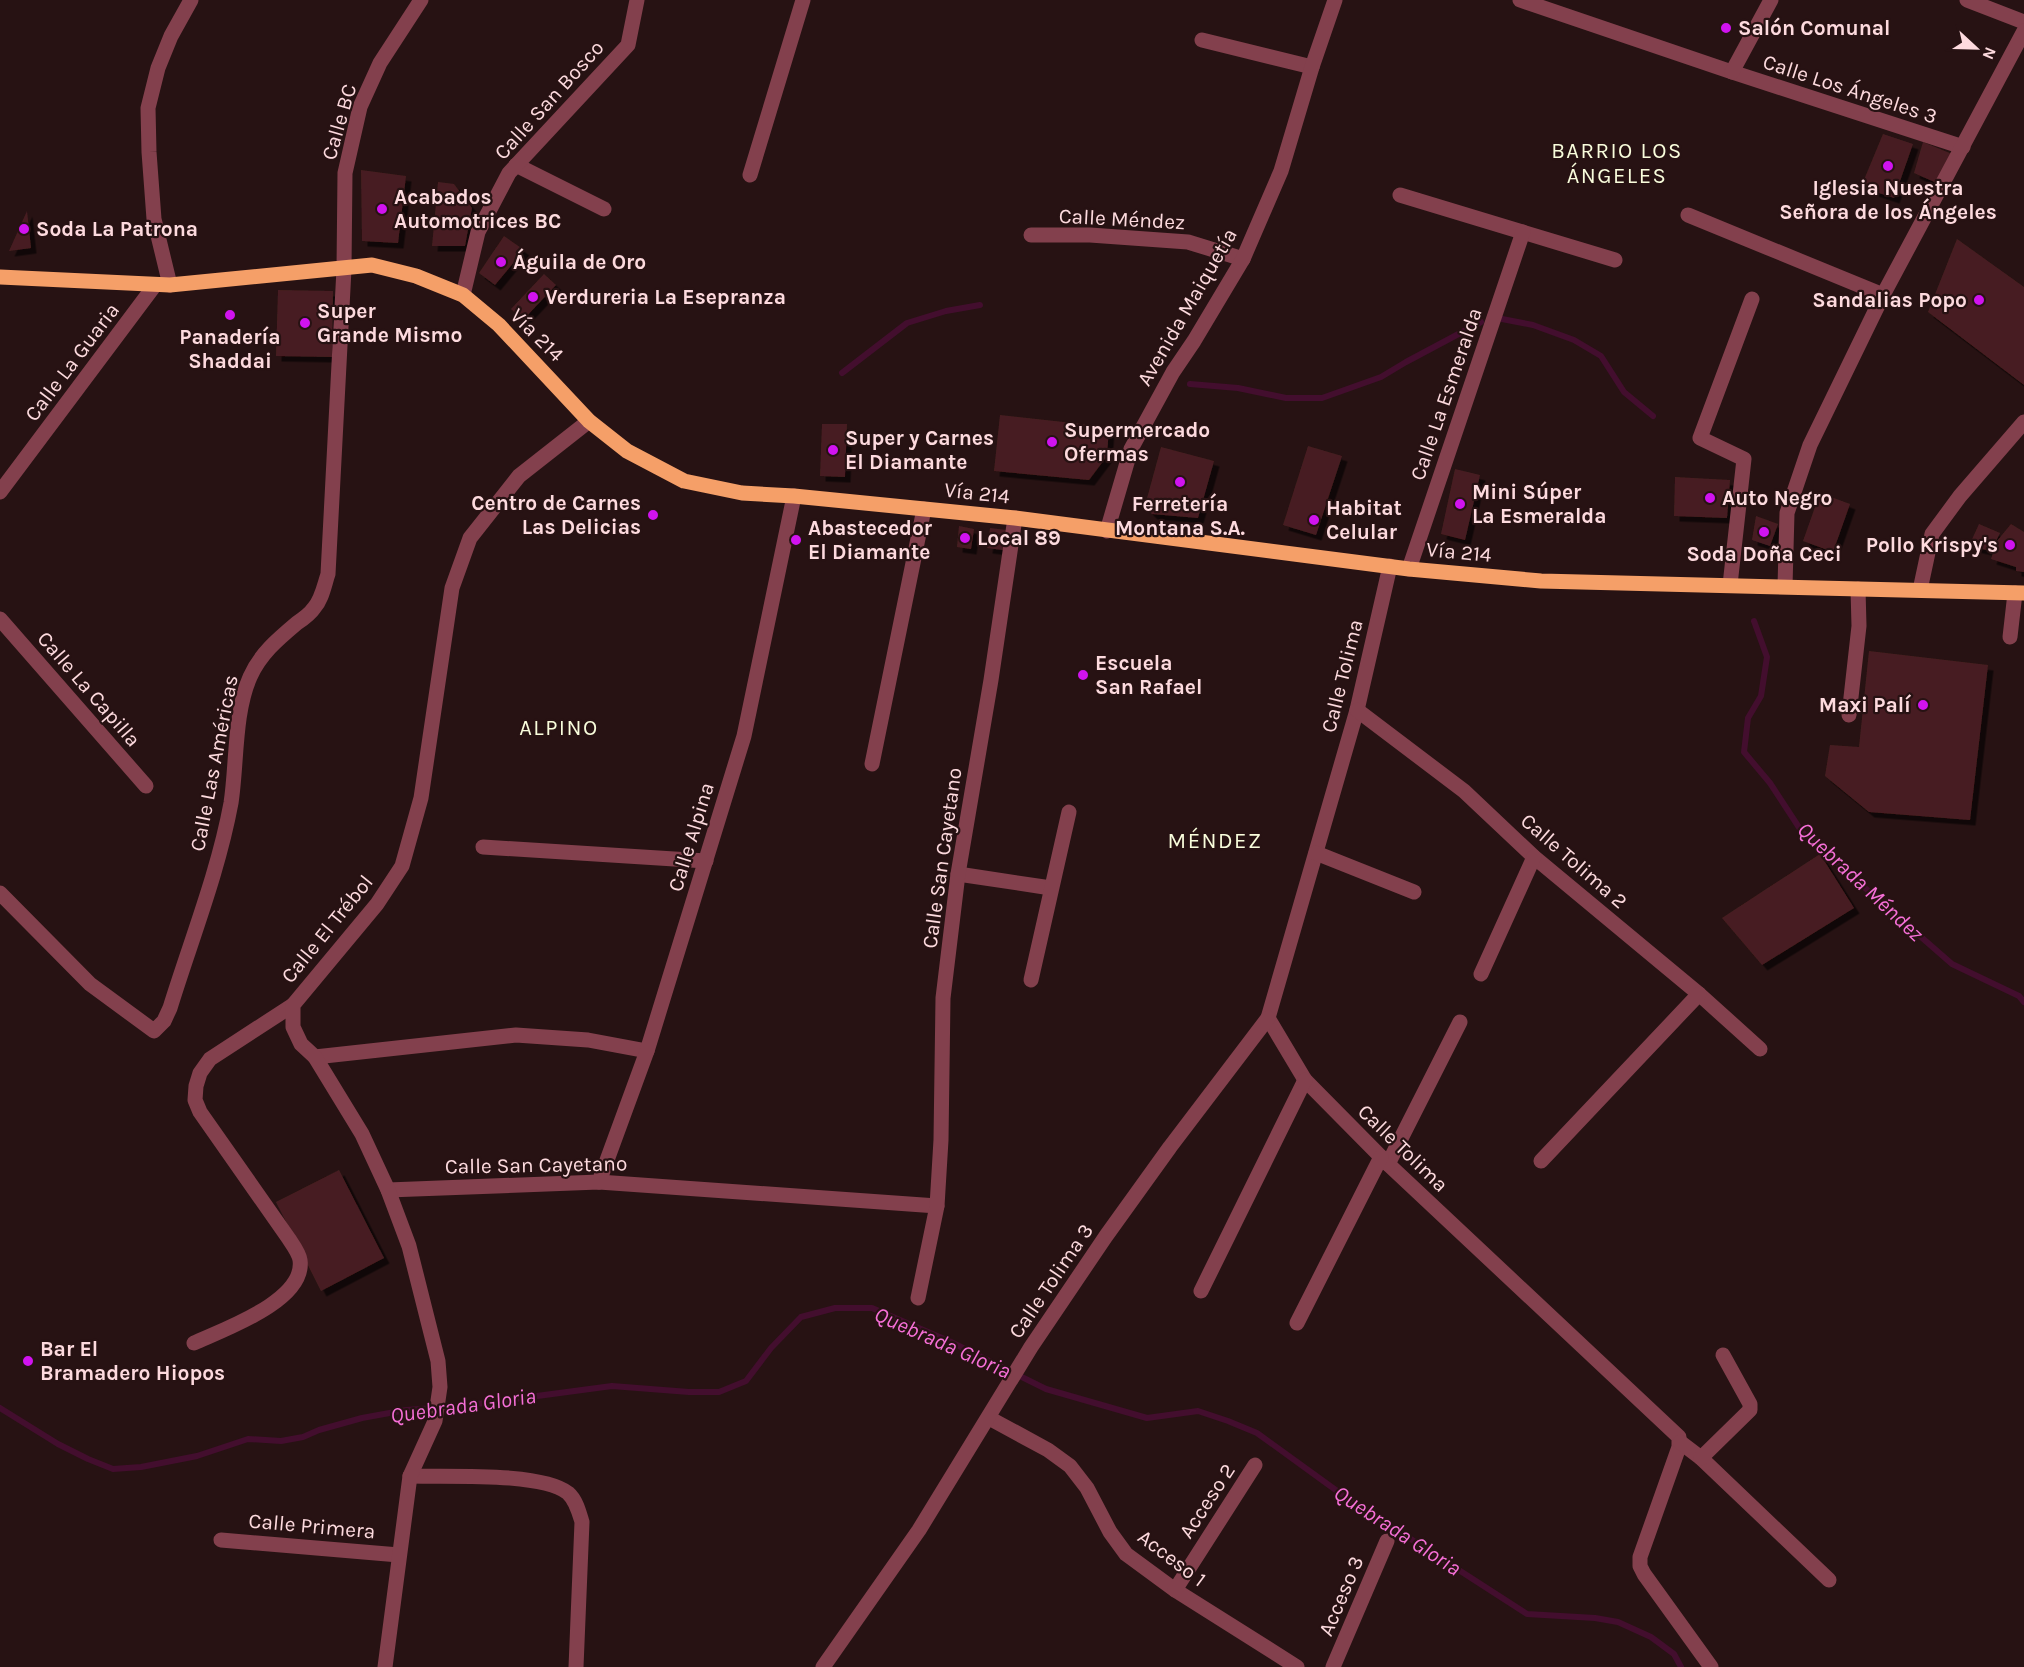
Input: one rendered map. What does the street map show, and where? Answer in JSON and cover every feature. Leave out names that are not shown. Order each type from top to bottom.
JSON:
[{"type":"main road","name":"Vía 214","points":[[0,277],[163,285],[372,265],[416,276],[463,295],[499,325],[590,421],[627,451],[684,481],[742,493],[1015,518],[1409,569],[1541,580],[2019,593]]},
{"type":"street","points":[[163,285],[148,152],[148,108],[158,68],[171,36],[191,0]]},
{"type":"street","name":"Calle BC","points":[[344,268],[345,173],[360,107],[380,63],[421,0]]},
{"type":"street","name":"Calle San Bosco","points":[[463,295],[478,232],[509,173],[628,45],[637,0]]},
{"type":"street","points":[[750,175],[803,0]]},
{"type":"street","name":"Avenida Maiquetía","points":[[1107,531],[1131,449],[1173,372],[1243,259],[1281,171],[1311,67],[1335,0]]},
{"type":"street","name":"Calle Los Ángeles 3","points":[[1520,0],[1963,147]]},
{"type":"street","points":[[1732,72],[1771,0]]},
{"type":"street","points":[[1967,0],[2024,22]]},
{"type":"street","points":[[1202,40],[1311,67]]},
{"type":"street","points":[[1785,586],[1787,513],[1810,445],[1883,296],[2022,40]]},
{"type":"street","points":[[516,165],[604,209]]},
{"type":"street","points":[[1400,195],[1615,260]]},
{"type":"street","points":[[1688,215],[1883,296]]},
{"type":"street","name":"Calle La Esmeralda","points":[[1409,569],[1523,232]]},
{"type":"street","name":"Calle Méndez","points":[[1031,235],[1101,236],[1188,242],[1243,259]]},
{"type":"street","name":"Calle Las Américas","points":[[0,893],[90,984],[154,1031],[164,1021],[200,920],[231,802],[242,708],[249,679],[260,657],[314,609],[322,594],[328,574],[344,268]]},
{"type":"street","name":"Calle La Guaria","points":[[0,492],[163,285]]},
{"type":"street","points":[[1730,585],[1744,459],[1700,438],[1752,299]]},
{"type":"street","name":"Calle El Trébol","points":[[385,1667],[410,1476],[435,1421],[440,1387],[438,1360],[409,1246],[388,1190],[362,1134],[315,1057],[302,1044],[293,1027],[293,1005],[377,904],[402,866],[422,798],[452,588],[470,538],[519,476],[590,421]]},
{"type":"street","points":[[1920,590],[1932,534],[1960,496],[2024,422]]},
{"type":"street","name":"Calle Alpina","points":[[599,1182],[647,1051],[744,736],[794,496]]},
{"type":"street","points":[[872,764],[924,509]]},
{"type":"street","name":"Calle San Cayetano","points":[[918,1298],[937,1206],[941,1140],[943,998],[958,874],[992,680],[1015,518]]},
{"type":"street","name":"Calle Tolima","points":[[1390,566],[1357,710],[1269,1018],[1305,1080],[1385,1160],[1679,1437],[1680,1442],[1701,1458],[1829,1580]]},
{"type":"street","points":[[1850,715],[1859,626],[1858,589]]},
{"type":"street","points":[[2010,637],[2019,593]]},
{"type":"street","name":"Calle La Capilla","points":[[0,619],[146,786]]},
{"type":"street","name":"Calle Tolima 2","points":[[1357,710],[1464,791],[1534,857],[1699,994],[1760,1049]]},
{"type":"street","points":[[1030,980],[1069,812]]},
{"type":"street","points":[[483,847],[706,861]]},
{"type":"street","points":[[1316,853],[1414,892]]},
{"type":"street","points":[[1481,974],[1534,857]]},
{"type":"street","points":[[958,874],[1052,888]]},
{"type":"street","points":[[1541,1161],[1699,994]]},
{"type":"street","points":[[194,1343],[256,1316],[271,1306],[291,1286],[299,1268],[300,1259],[289,1239],[200,1112],[195,1100],[200,1073],[210,1059],[293,1005]]},
{"type":"street","name":"Calle Tolima 3","points":[[824,1667],[919,1530],[1004,1395],[1031,1347],[1170,1146],[1269,1018]]},
{"type":"street","points":[[1297,1323],[1460,1022]]},
{"type":"street","points":[[315,1057],[516,1035],[588,1040],[647,1051]]},
{"type":"street","points":[[1201,1291],[1305,1080]]},
{"type":"street","name":"Calle San Cayetano","points":[[388,1190],[599,1182],[937,1206]]},
{"type":"street","points":[[1701,1458],[1750,1410],[1750,1404],[1723,1355]]},
{"type":"street","name":"Acceso 1","points":[[989,1418],[1048,1450],[1070,1466],[1087,1488],[1110,1532],[1125,1554],[1175,1590],[1297,1667]]},
{"type":"street","points":[[1680,1442],[1640,1557],[1640,1566],[1711,1667]]},
{"type":"street","name":"Acceso 2","points":[[1175,1590],[1255,1465]]},
{"type":"street","points":[[410,1476],[532,1480],[553,1484],[569,1494],[578,1508],[582,1522],[576,1667]]},
{"type":"street","name":"Calle Primera","points":[[221,1540],[399,1555]]},
{"type":"street","name":"Acceso 3","points":[[1333,1667],[1387,1541]]},
{"type":"building","name":"Iglesia Nuestra Señora de los Ángeles","points":[[1883,134],[1913,144],[1894,198],[1861,187]]},
{"type":"building","points":[[1923,142],[1952,154],[1939,184],[1914,173]]},
{"type":"building","name":"Acabados Automotrices BC","points":[[361,170],[406,176],[398,243],[362,241]]},
{"type":"building","points":[[438,182],[454,184],[472,208],[465,246],[432,246]]},
{"type":"building","name":"Soda La Patrona","points":[[27,211],[31,248],[9,251]]},
{"type":"building","name":"Águila de Oro","points":[[504,236],[524,250],[495,285],[479,273]]},
{"type":"building","name":"Sandalias Popo","points":[[1957,239],[2024,287],[2024,385],[1928,312]]},
{"type":"building","name":"Verdureria La Esepranza","points":[[544,274],[556,285],[523,320],[511,309]]},
{"type":"building","name":"Super Grande Mismo","points":[[278,290],[333,291],[332,357],[276,356]]},
{"type":"building","name":"Supermercado Ofermas","points":[[1000,415],[1109,427],[1107,456],[1089,480],[994,471]]},
{"type":"building","name":"Super y Carnes El Diamante","points":[[822,424],[847,424],[845,477],[820,476]]},
{"type":"building","points":[[1308,446],[1342,456],[1316,535],[1283,525]]},
{"type":"building","name":"Ferretería Montana S.A.","points":[[1161,447],[1214,461],[1198,518],[1152,514],[1148,510],[1146,502]]},
{"type":"building","name":"Mini Súper La Esmeralda","points":[[1455,469],[1480,475],[1465,540],[1441,534]]},
{"type":"building","name":"Auto Negro","points":[[1675,477],[1730,480],[1727,518],[1674,516]]},
{"type":"building","points":[[1820,493],[1850,504],[1833,552],[1803,541]]},
{"type":"building","name":"Soda Doña Ceci","points":[[1756,516],[1778,524],[1770,546],[1752,540]]},
{"type":"building","points":[[1979,524],[2000,533],[1991,551],[1969,546]]},
{"type":"building","name":"Pollo Krispy's","points":[[2011,524],[2024,532],[2024,572],[2016,571],[2016,567],[1991,559],[1997,541]]},
{"type":"building","name":"Local 89","points":[[959,526],[974,529],[971,549],[957,547]]},
{"type":"building","points":[[990,528],[1006,530],[1003,550],[987,548]]},
{"type":"building","name":"Maxi Palí","points":[[1869,651],[1988,665],[1970,820],[1869,812],[1825,776],[1830,745],[1859,747]]},
{"type":"building","points":[[1820,854],[1854,908],[1762,965],[1722,918]]},
{"type":"building","points":[[339,1170],[384,1258],[321,1291],[276,1202]]},
{"type":"waterway","name":"Quebrada Méndez","points":[[842,373],[907,323],[946,311],[980,305]]},
{"type":"waterway","name":"Quebrada Méndez","points":[[1502,319],[1533,325],[1574,340],[1601,356],[1624,392],[1653,416]]},
{"type":"waterway","name":"Quebrada Méndez","points":[[1190,384],[1238,388],[1286,398],[1322,398],[1381,377],[1481,322]]},
{"type":"waterway","name":"Quebrada Méndez","points":[[1754,621],[1767,657],[1761,696],[1748,718],[1744,752],[1770,783],[1802,832],[1952,964],[2019,996],[2024,1002]]},
{"type":"waterway","name":"Quebrada Gloria","points":[[0,1408],[58,1444],[88,1459],[113,1469],[141,1467],[197,1456],[248,1439],[281,1441],[303,1437],[362,1418],[406,1410],[462,1406],[612,1386],[719,1392],[746,1381],[771,1348],[801,1317],[835,1308],[872,1308],[949,1341],[1046,1389],[1147,1418],[1198,1411],[1257,1433],[1344,1496],[1527,1614],[1595,1618],[1618,1622],[1651,1637],[1674,1654],[1681,1667]]},
{"type":"place","name":"Salón Comunal","points":[[1726,28]]},
{"type":"place","name":"Iglesia Nuestra Señora de los Ángeles","points":[[1888,166]]},
{"type":"place","name":"Acabados Automotrices BC","points":[[382,209]]},
{"type":"place","name":"Soda La Patrona","points":[[24,229]]},
{"type":"place","name":"Águila de Oro","points":[[501,262]]},
{"type":"place","name":"Verdureria La Esepranza","points":[[533,297]]},
{"type":"place","name":"Sandalias Popo","points":[[1979,300]]},
{"type":"place","name":"Panadería Shaddai","points":[[230,315]]},
{"type":"place","name":"Super Grande Mismo","points":[[305,323]]},
{"type":"place","name":"Supermercado Ofermas","points":[[1052,442]]},
{"type":"place","name":"Super y Carnes El Diamante","points":[[833,450]]},
{"type":"place","name":"Ferretería Montana S.A.","points":[[1180,482]]},
{"type":"place","name":"Auto Negro","points":[[1710,498]]},
{"type":"place","name":"Mini Súper La Esmeralda","points":[[1460,504]]},
{"type":"place","name":"Centro de Carnes Las Delicias","points":[[653,515]]},
{"type":"place","name":"Habitat Celular","points":[[1314,520]]},
{"type":"place","name":"Soda Doña Ceci","points":[[1764,532]]},
{"type":"place","name":"Local 89","points":[[965,538]]},
{"type":"place","name":"Abastecedor El Diamante","points":[[796,540]]},
{"type":"place","name":"Pollo Krispy's","points":[[2010,545]]},
{"type":"place","name":"Escuela San Rafael","points":[[1083,675]]},
{"type":"place","name":"Maxi Palí","points":[[1923,705]]},
{"type":"place","name":"Bar El Bramadero Hiopos","points":[[28,1361]]},
{"type":"district","name":"BARRIO LOS ÁNGELES","points":[[1617,162]]},
{"type":"district","name":"ALPINO","points":[[559,727]]},
{"type":"district","name":"MÉNDEZ","points":[[1215,840]]}]
